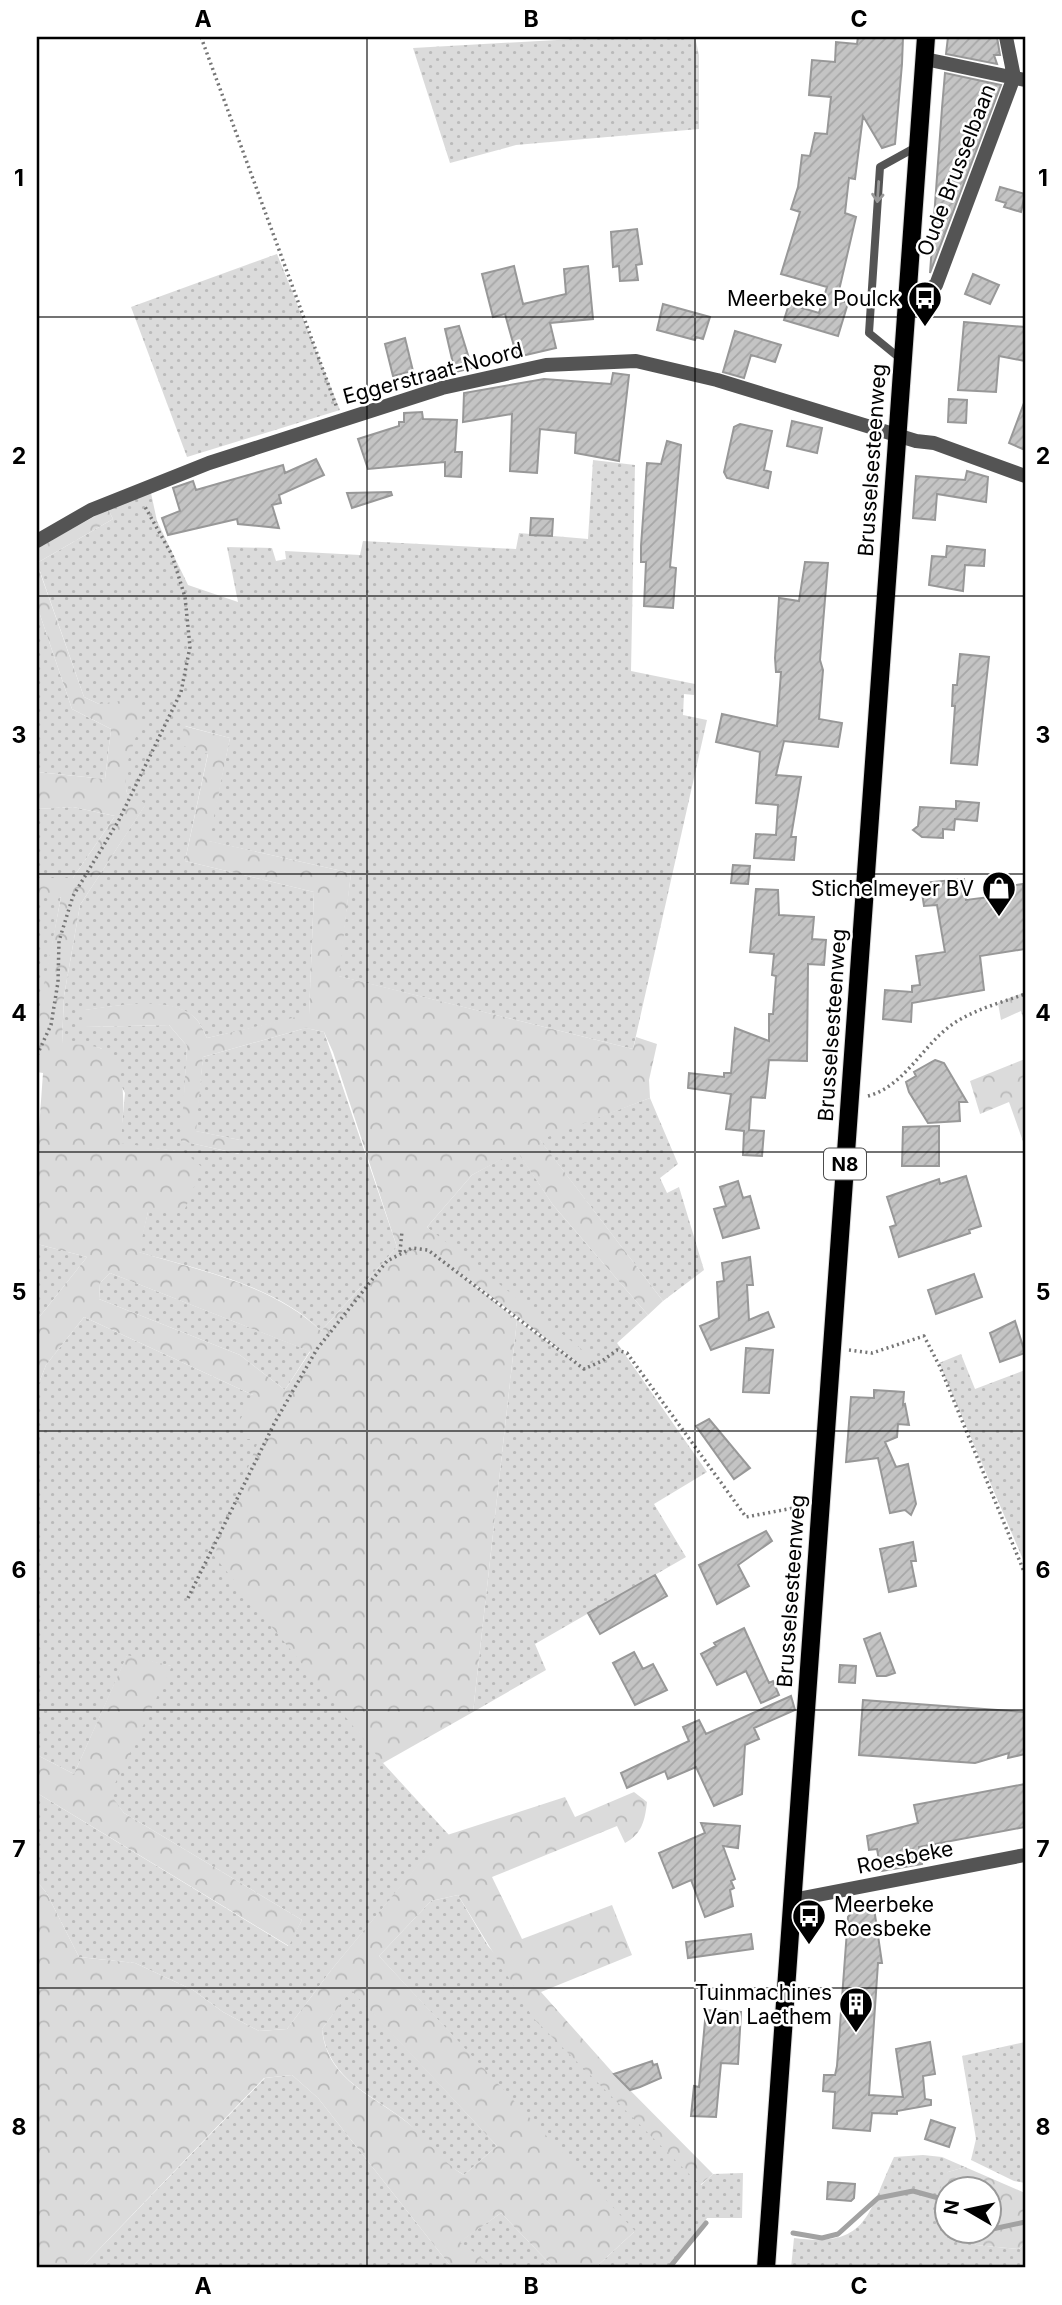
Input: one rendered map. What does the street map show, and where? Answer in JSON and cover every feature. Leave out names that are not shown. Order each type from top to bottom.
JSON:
[{"type":"main road","name":"Brusselsesteenweg","points":[[766,2268],[926,37]]},
{"type":"street","name":"Oude Brusselbaan","points":[[907,301],[936,285],[1019,78],[1006,37]]},
{"type":"street","points":[[925,59],[1019,78]]},
{"type":"street","name":"Eggerstraat-Noord","points":[[37,541],[91,510],[140,489],[341,419],[442,388],[546,365],[636,361],[718,380],[916,441],[934,443],[1025,476]]},
{"type":"street","name":"Roesbeke","points":[[792,1900],[1025,1855]]},
{"type":"lane","points":[[902,360],[869,333],[880,167],[918,146]]},
{"type":"path","points":[[201,37],[341,419]]},
{"type":"path","points":[[37,1055],[51,1025],[58,982],[59,941],[73,896],[119,820],[181,692],[190,648],[185,597],[172,555],[146,511],[140,489]]},
{"type":"path","points":[[849,1101],[884,1092],[948,1027],[966,1016],[1025,994]]},
{"type":"path","points":[[400,1252],[402,1231]]},
{"type":"path","points":[[188,1598],[275,1422],[317,1349],[387,1261],[412,1248],[428,1250],[584,1369],[617,1350],[626,1353],[746,1517],[820,1503]]},
{"type":"path","points":[[831,1348],[873,1353],[924,1336],[940,1367],[1025,1574]]},
{"type":"green space","points":[[611,37],[695,37],[699,55],[699,129],[516,145],[450,163],[413,48]]},
{"type":"green space","points":[[277,254],[340,410],[187,457],[131,307]]},
{"type":"green space","points":[[593,460],[635,465],[631,671],[695,684],[694,695],[684,694],[683,715],[707,720],[633,1049],[338,976],[351,873],[208,841],[230,738],[185,726],[208,753],[185,861],[314,892],[309,1015],[207,1038],[198,1021],[186,1012],[173,1007],[143,1004],[85,1010],[85,1027],[169,1025],[187,1046],[182,1141],[239,1154],[240,1140],[195,1131],[203,1057],[306,1028],[324,1032],[397,1247],[321,1331],[303,1315],[260,1291],[236,1281],[138,1252],[148,1212],[184,1152],[120,1144],[125,1093],[101,1048],[62,1044],[64,996],[80,905],[145,805],[127,793],[123,775],[129,752],[99,704],[84,697],[37,563],[113,519],[108,509],[151,493],[157,521],[188,585],[238,602],[227,547],[272,548],[276,561],[286,559],[285,551],[360,555],[363,541],[516,549],[519,533],[588,539]]},
{"type":"green space","points":[[108,509],[113,519],[37,563],[37,548]]},
{"type":"green space","points":[[37,564],[84,697],[99,704],[141,698],[140,722],[129,756],[126,780],[127,793],[146,804],[80,905],[64,996],[62,1043],[100,1048],[110,1055],[117,1065],[123,1091],[121,1143],[184,1152],[202,1167],[185,1209],[148,1212],[139,1252],[211,1273],[259,1291],[302,1315],[321,1331],[397,1247],[324,1032],[306,1028],[203,1057],[196,1131],[240,1140],[240,1154],[181,1141],[187,1046],[169,1025],[85,1027],[85,1010],[127,1004],[159,1004],[186,1011],[198,1021],[207,1038],[309,1014],[314,892],[185,861],[208,754],[180,745],[184,726],[230,738],[209,841],[351,873],[339,976],[633,1049],[636,1037],[657,1044],[649,1080],[650,1098],[540,1140],[663,1301],[648,1315],[553,1205],[517,1151],[472,1175],[427,1227],[594,1359],[583,1367],[452,1267],[517,1320],[473,1712],[383,1763],[214,1556],[259,1439],[247,1439],[239,1422],[253,1395],[84,1317],[46,1365],[37,1388],[37,1320],[87,1257],[37,1244],[37,1157],[43,1073],[37,1072],[40,1006],[61,897],[37,897],[37,878],[73,878],[115,816],[73,807],[37,809],[37,772],[105,779],[111,729],[72,709],[37,606]],"holes":[[[110,1273],[309,1351],[285,1390],[240,1355],[99,1299],[100,1283]]]},
{"type":"green space","points":[[37,606],[72,709],[111,729],[105,779],[37,772]]},
{"type":"green space","points":[[73,807],[115,816],[73,878],[37,878],[37,809]]},
{"type":"green space","points":[[61,896],[37,1030],[37,897]]},
{"type":"green space","points":[[1025,992],[1025,1024],[1021,1011],[1001,1020],[998,1003]]},
{"type":"green space","points":[[1025,1059],[1025,1147],[1009,1102],[980,1114],[970,1081]]},
{"type":"green space","points":[[650,1098],[678,1164],[660,1178],[667,1193],[679,1187],[704,1270],[663,1301],[539,1139]]},
{"type":"green space","points":[[517,1150],[553,1205],[648,1315],[617,1343],[707,1472],[654,1504],[686,1557],[535,1644],[546,1670],[473,1712],[517,1320],[583,1367],[427,1227],[472,1175]]},
{"type":"green space","points":[[37,1244],[87,1257],[37,1320]]},
{"type":"green space","points":[[110,1273],[310,1351],[285,1390],[240,1355],[99,1299],[100,1283]]},
{"type":"green space","points":[[84,1317],[253,1395],[260,1438],[383,1763],[449,1835],[441,1838],[332,1969],[287,2029],[259,2031],[223,2012],[193,1990],[135,1963],[79,1957],[46,1892],[37,1882],[37,1793],[288,1946],[302,1920],[124,1813],[109,1794],[171,1666],[127,1656],[74,1774],[37,1755],[37,1388],[46,1365]]},
{"type":"green space","points":[[961,1354],[975,1389],[1025,1370],[1025,1564],[939,1363]]},
{"type":"green space","points":[[127,1655],[172,1666],[110,1794],[124,1813],[302,1920],[289,1946],[37,1793],[37,1755],[74,1774]]},
{"type":"green space","points":[[634,1792],[647,1802],[642,1826],[625,1843],[617,1826],[492,1877],[522,1939],[612,1905],[632,1955],[541,1992],[614,2074],[713,2174],[700,2185],[533,2018],[458,1895],[431,1901],[379,1956],[635,2231],[595,2268],[554,2268],[501,2213],[460,2242],[490,2264],[486,2268],[452,2268],[318,2098],[292,2075],[264,2078],[81,2268],[37,2268],[37,1882],[46,1892],[79,1957],[135,1963],[193,1990],[223,2012],[259,2031],[287,2029],[332,1969],[441,1837],[565,1797],[575,1817]],"holes":[[[351,1990],[497,2146],[464,2175],[408,2123],[342,2074],[326,2047],[322,2029]]]},
{"type":"green space","points":[[458,1895],[488,1946],[701,2185],[713,2174],[743,2173],[742,2218],[707,2218],[673,2268],[595,2268],[634,2232],[379,1956],[431,1901]]},
{"type":"green space","points":[[351,1989],[497,2146],[464,2175],[437,2155],[408,2123],[354,2085],[333,2062],[322,2029]]},
{"type":"green space","points":[[1025,2042],[1025,2183],[1014,2181],[971,2160],[976,2139],[962,2056]]},
{"type":"green space","points":[[292,2075],[318,2098],[452,2268],[81,2268],[265,2078]]},
{"type":"green space","points":[[894,2157],[942,2157],[965,2167],[948,2172],[947,2176],[932,2176],[932,2246],[1019,2249],[1025,2243],[1025,2268],[791,2268],[794,2238],[837,2238],[862,2223]]},
{"type":"green space","points":[[965,2167],[986,2176],[945,2176],[948,2172]]},
{"type":"green space","points":[[1002,2183],[1025,2193],[1025,2243],[1019,2249],[987,2246],[1002,2246]]},
{"type":"green space","points":[[501,2213],[554,2268],[486,2268],[489,2264],[459,2242]]},
{"type":"building","points":[[858,37],[903,37],[902,64],[895,144],[882,148],[863,116],[855,179],[849,178],[845,213],[856,217],[837,299],[848,303],[838,336],[784,320],[789,304],[819,313],[827,287],[781,274],[800,212],[791,209],[798,187],[802,155],[810,156],[815,133],[827,134],[831,97],[809,95],[812,60],[835,62],[836,42],[857,44]]},
{"type":"building","points":[[948,37],[997,37],[1000,55],[994,55],[997,64],[946,54]]},
{"type":"building","points":[[945,73],[1001,85],[930,273],[942,108]]},
{"type":"building","points":[[1000,187],[1025,194],[1021,212],[1004,207],[1006,203],[996,200]]},
{"type":"building","points":[[637,229],[642,264],[636,265],[638,280],[620,281],[619,266],[613,267],[611,232]]},
{"type":"building","points":[[514,266],[523,304],[566,294],[564,269],[588,266],[593,319],[550,323],[556,348],[517,357],[505,314],[493,317],[482,274]]},
{"type":"building","points":[[973,274],[999,285],[990,304],[965,294]]},
{"type":"building","points":[[663,304],[710,317],[703,339],[696,337],[695,340],[657,330]]},
{"type":"building","points":[[964,322],[1025,327],[1025,361],[999,356],[996,392],[958,390]]},
{"type":"building","points":[[459,326],[472,368],[455,372],[445,329]]},
{"type":"building","points":[[735,331],[781,345],[775,362],[751,355],[744,378],[723,372]]},
{"type":"building","points":[[405,338],[413,371],[393,376],[385,344]]},
{"type":"building","points":[[613,373],[629,375],[619,461],[575,453],[576,433],[540,429],[537,473],[510,471],[512,414],[463,422],[464,393],[544,379],[611,384]]},
{"type":"building","points":[[949,399],[967,400],[966,423],[948,422]]},
{"type":"building","points":[[1025,403],[1025,450],[1009,443]]},
{"type":"building","points":[[422,412],[423,419],[457,420],[455,452],[462,452],[461,477],[445,476],[445,462],[368,469],[358,439],[399,426],[399,422],[404,422],[404,413]]},
{"type":"building","points":[[792,421],[822,428],[817,453],[787,446]]},
{"type":"building","points":[[740,424],[772,431],[764,470],[771,472],[768,488],[727,478],[724,472],[734,427]]},
{"type":"building","points":[[667,441],[681,445],[670,567],[676,568],[673,608],[644,606],[646,562],[641,562],[647,463],[661,464]]},
{"type":"building","points":[[316,459],[324,475],[279,495],[281,503],[272,505],[279,528],[238,524],[237,519],[168,535],[162,518],[180,511],[173,488],[193,481],[196,490],[283,465],[285,473]]},
{"type":"building","points":[[967,471],[988,477],[986,502],[937,494],[935,520],[913,518],[916,476],[965,480]]},
{"type":"building","points":[[391,492],[392,495],[352,508],[347,493]]},
{"type":"building","points":[[531,518],[553,519],[552,536],[530,535]]},
{"type":"building","points":[[947,546],[985,550],[984,566],[965,565],[963,591],[929,585],[932,556],[946,557]]},
{"type":"building","points":[[805,562],[828,563],[820,660],[823,670],[819,719],[842,723],[838,747],[784,741],[776,775],[801,777],[791,837],[796,837],[794,860],[754,858],[756,834],[776,835],[778,805],[756,803],[760,752],[716,742],[722,714],[777,726],[781,672],[776,672],[775,658],[779,598],[799,601]]},
{"type":"building","points":[[960,654],[989,657],[977,765],[951,763],[955,706],[952,706],[953,685],[957,685]]},
{"type":"building","points":[[956,801],[979,803],[977,821],[955,819],[954,830],[943,829],[943,838],[922,837],[913,830],[918,826],[920,807],[956,809]]},
{"type":"building","points":[[733,865],[750,866],[748,884],[731,883]]},
{"type":"building","points":[[964,879],[966,900],[998,896],[997,888],[1023,884],[1025,949],[980,956],[984,990],[912,1003],[911,1022],[883,1019],[885,990],[912,992],[912,986],[920,985],[916,956],[945,952],[937,905],[924,906],[921,886],[932,884],[931,882]]},
{"type":"building","points":[[756,889],[778,890],[779,915],[814,917],[812,939],[826,940],[824,965],[808,964],[807,1061],[769,1060],[765,1098],[751,1097],[749,1130],[764,1131],[762,1156],[743,1155],[744,1131],[726,1129],[731,1094],[688,1088],[689,1073],[724,1077],[724,1073],[731,1073],[735,1028],[769,1041],[769,1014],[773,1014],[776,976],[772,975],[774,954],[750,952]]},
{"type":"building","points":[[935,1060],[944,1063],[967,1102],[959,1102],[960,1121],[928,1123],[909,1092],[906,1082],[916,1076],[914,1072]]},
{"type":"building","points":[[939,1126],[939,1166],[902,1166],[903,1127]]},
{"type":"building","points":[[966,1176],[981,1226],[969,1230],[970,1233],[899,1257],[890,1227],[896,1225],[887,1197],[939,1179],[940,1184]]},
{"type":"building","points":[[738,1181],[743,1198],[750,1196],[759,1228],[723,1238],[714,1209],[726,1206],[720,1187]]},
{"type":"building","points":[[750,1257],[753,1285],[747,1285],[749,1320],[768,1312],[774,1327],[711,1350],[700,1326],[719,1318],[717,1282],[724,1281],[722,1263]]},
{"type":"building","points":[[974,1274],[982,1297],[936,1314],[928,1290]]},
{"type":"building","points":[[1015,1321],[1025,1353],[1000,1362],[990,1333]]},
{"type":"building","points":[[746,1348],[773,1350],[769,1393],[743,1392]]},
{"type":"building","points":[[874,1390],[904,1392],[903,1405],[905,1404],[909,1425],[898,1424],[897,1437],[885,1442],[896,1467],[908,1464],[916,1504],[911,1515],[905,1510],[890,1513],[878,1458],[846,1462],[851,1397],[874,1398]]},
{"type":"building","points":[[709,1419],[750,1468],[734,1479],[696,1426]]},
{"type":"building","points":[[766,1531],[772,1541],[738,1565],[749,1586],[717,1604],[699,1565]]},
{"type":"building","points":[[913,1542],[916,1561],[911,1561],[916,1586],[889,1592],[880,1549]]},
{"type":"building","points":[[655,1575],[667,1596],[600,1634],[588,1613]]},
{"type":"building","points":[[744,1628],[769,1683],[773,1681],[779,1695],[761,1703],[746,1671],[717,1685],[701,1654],[716,1646],[714,1643]]},
{"type":"building","points":[[880,1633],[895,1673],[886,1676],[877,1676],[864,1639]]},
{"type":"building","points":[[634,1652],[643,1669],[653,1664],[667,1690],[635,1705],[613,1663]]},
{"type":"building","points":[[840,1665],[856,1666],[855,1683],[839,1682]]},
{"type":"building","points":[[791,1696],[795,1710],[754,1728],[759,1739],[745,1745],[742,1794],[714,1806],[696,1767],[668,1779],[665,1771],[627,1788],[621,1773],[689,1741],[683,1727],[699,1720],[706,1734]]},
{"type":"building","points":[[863,1700],[1025,1712],[1025,1754],[1008,1758],[1009,1753],[975,1763],[859,1755]]},
{"type":"building","points":[[1025,1784],[1025,1827],[919,1847],[922,1864],[881,1871],[877,1849],[869,1850],[867,1836],[918,1823],[914,1805]]},
{"type":"building","points":[[701,1823],[740,1826],[738,1848],[723,1846],[735,1879],[731,1881],[734,1888],[730,1890],[733,1906],[705,1917],[691,1880],[673,1888],[659,1853],[705,1833]]},
{"type":"building","points":[[874,1908],[882,1963],[878,1963],[869,2095],[903,2097],[896,2049],[930,2042],[935,2074],[923,2076],[925,2099],[931,2100],[931,2105],[897,2111],[897,2114],[872,2113],[870,2131],[833,2128],[835,2092],[823,2091],[824,2075],[835,2075],[837,2066],[848,1917],[853,1911]]},
{"type":"building","points":[[751,1934],[753,1949],[688,1958],[686,1942]]},
{"type":"building","points":[[706,2010],[741,2012],[738,2064],[721,2063],[716,2117],[691,2116],[694,2086],[699,2087]]},
{"type":"building","points":[[652,2061],[653,2065],[657,2064],[661,2078],[640,2087],[630,2090],[614,2074]]},
{"type":"building","points":[[931,2120],[955,2128],[949,2147],[925,2139]]},
{"type":"building","points":[[828,2182],[855,2184],[854,2198],[851,2201],[827,2199]]},
{"type":"waterway","points":[[793,2233],[822,2238],[838,2234],[878,2198],[913,2191],[932,2196]]},
{"type":"waterway","points":[[1002,2227],[1025,2222]]},
{"type":"waterway","points":[[669,2268],[706,2223]]},
{"type":"place","name":"Meerbeke Poulck","points":[[925,328]]},
{"type":"place","name":"Stichelmeyer BV","points":[[999,918]]},
{"type":"place","name":"Meerbeke Roesbeke","points":[[809,1946]]},
{"type":"place","name":"Tuinmachines Van Laethem","points":[[856,2034]]}]
